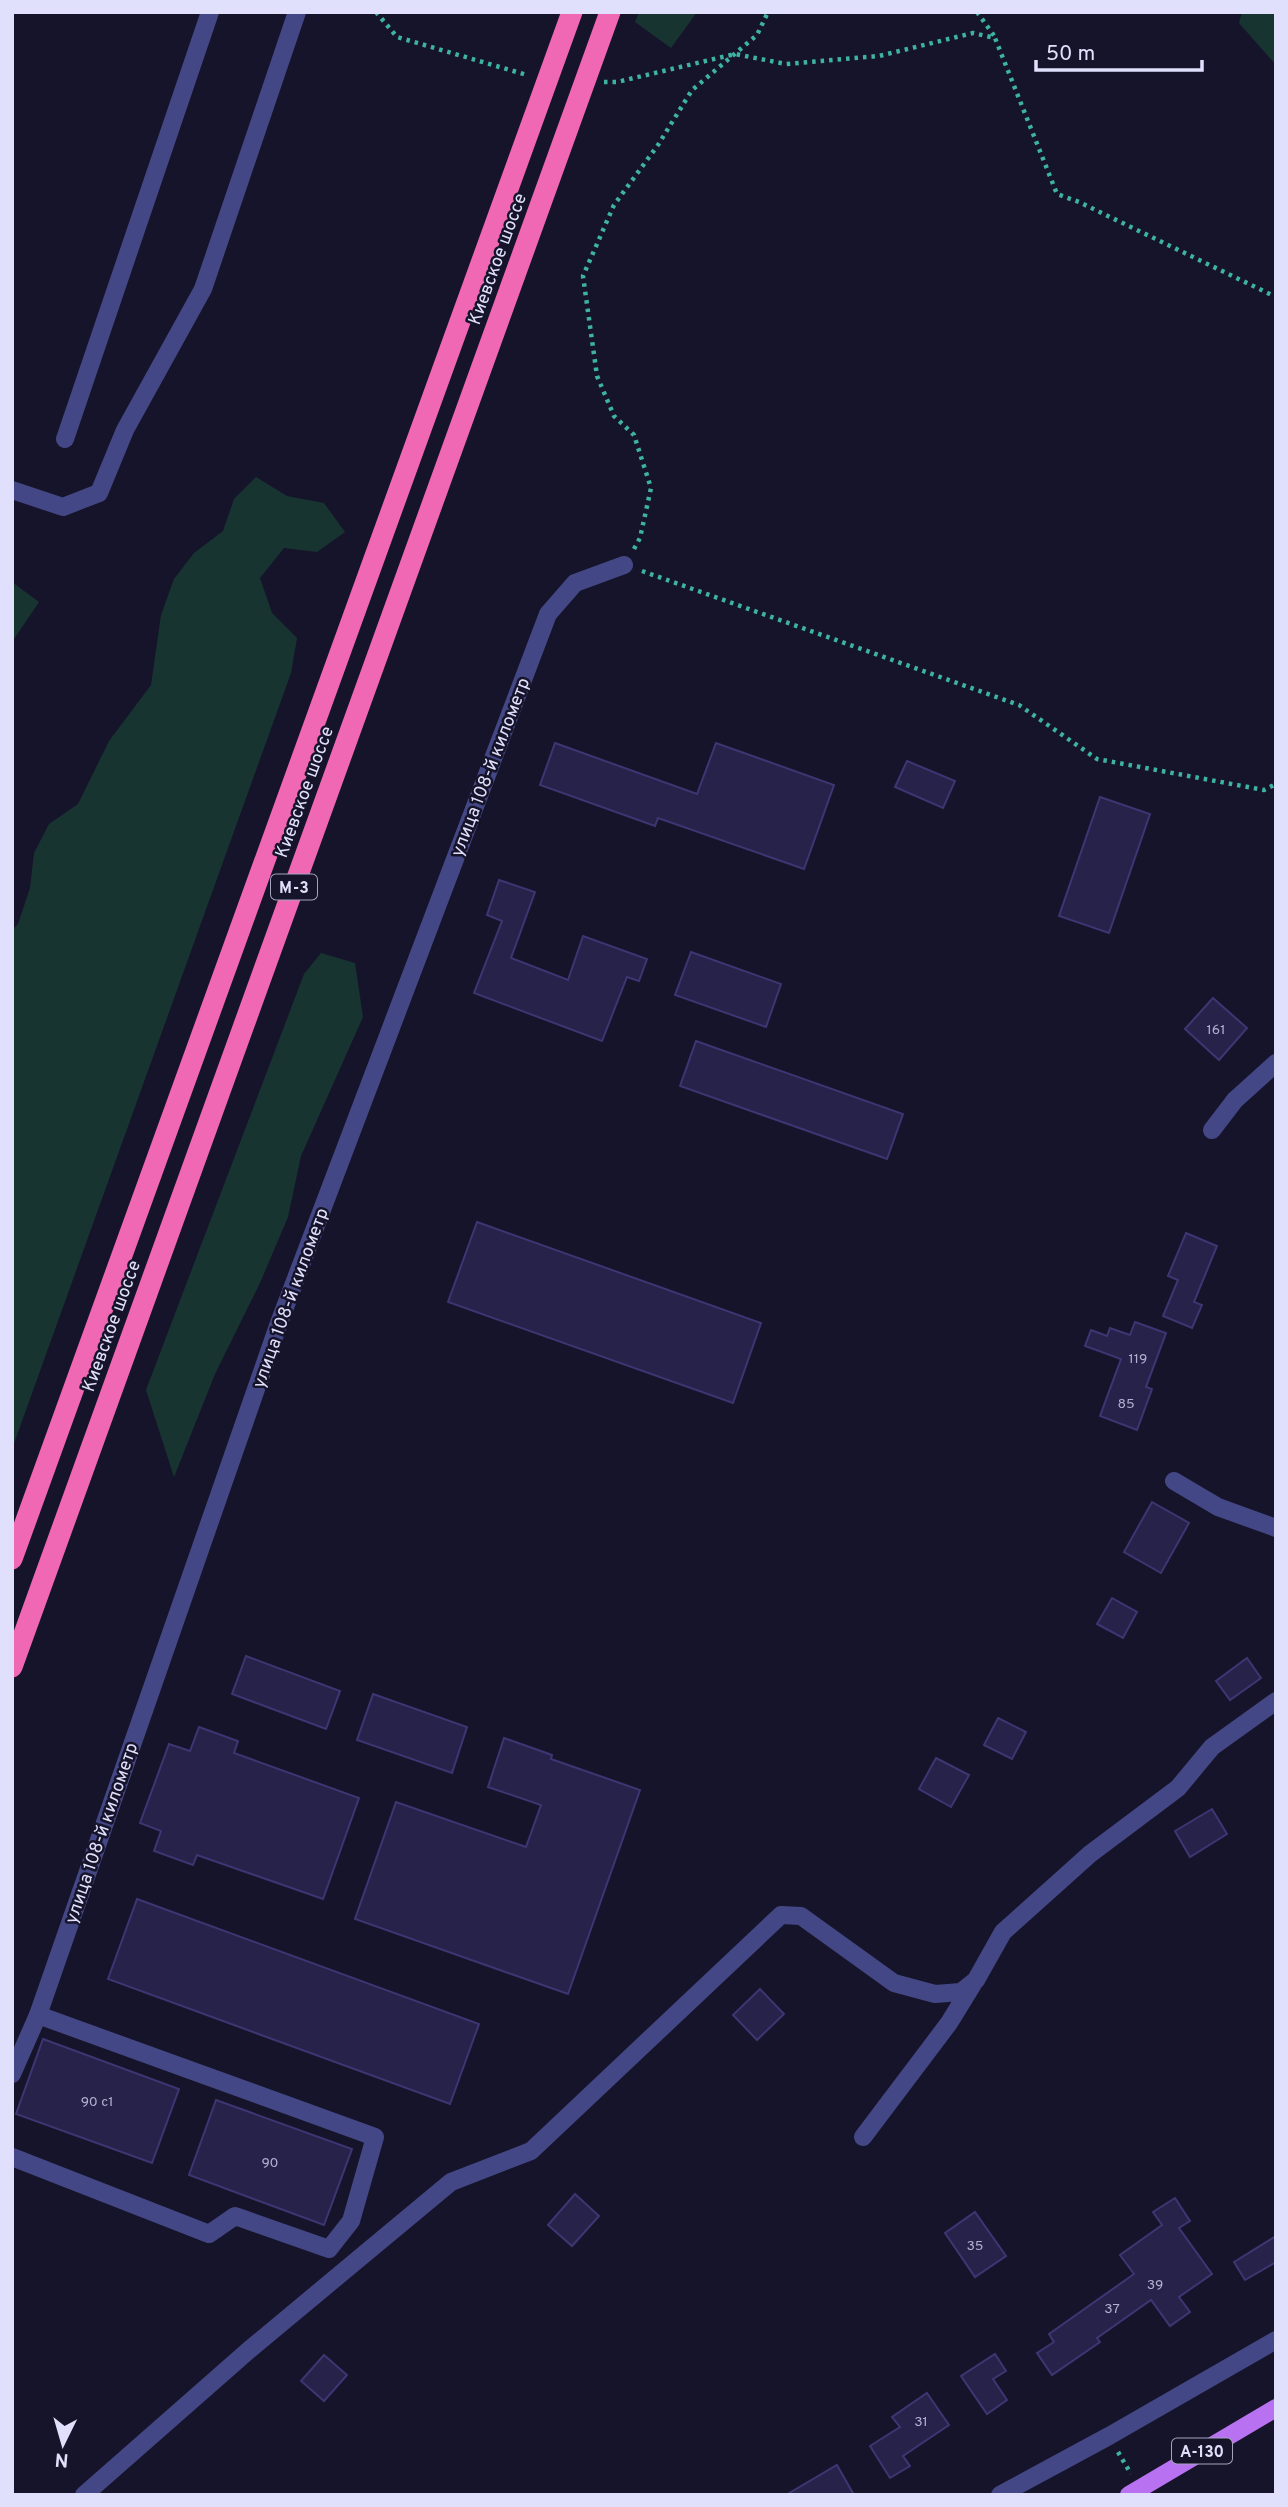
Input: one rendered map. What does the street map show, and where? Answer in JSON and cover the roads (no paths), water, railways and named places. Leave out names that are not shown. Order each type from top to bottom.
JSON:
[{"type":"highway","name":"Киевское шоссе","points":[[12,1667],[607,20]]},
{"type":"highway","name":"Киевское шоссе","points":[[12,1559],[568,21]]},
{"type":"main road","name":"А-130","points":[[1134,2492],[1276,2408]]},
{"type":"street","points":[[65,439],[210,12]]},
{"type":"street","points":[[12,490],[64,507],[99,493],[125,430],[203,289],[297,12]]},
{"type":"street","name":"улица 108-й километр","points":[[12,2074],[37,2015],[279,1324],[548,614],[575,583],[624,565]]},
{"type":"street","points":[[1212,1130],[1235,1100],[1276,1063]]},
{"type":"street","points":[[1174,1481],[1218,1507],[1276,1528]]},
{"type":"street","points":[[863,2137],[949,2023],[1003,1932],[1090,1854],[1178,1788],[1212,1748],[1270,1705]]},
{"type":"street","points":[[84,2495],[249,2350],[451,2182],[531,2151],[781,1915],[800,1916],[894,1983],[935,1994],[961,1992],[976,1980]]},
{"type":"street","points":[[12,2157],[209,2234],[235,2216],[329,2249],[351,2221],[375,2137],[37,2015]]},
{"type":"street","points":[[1000,2495],[1276,2340]]}]
